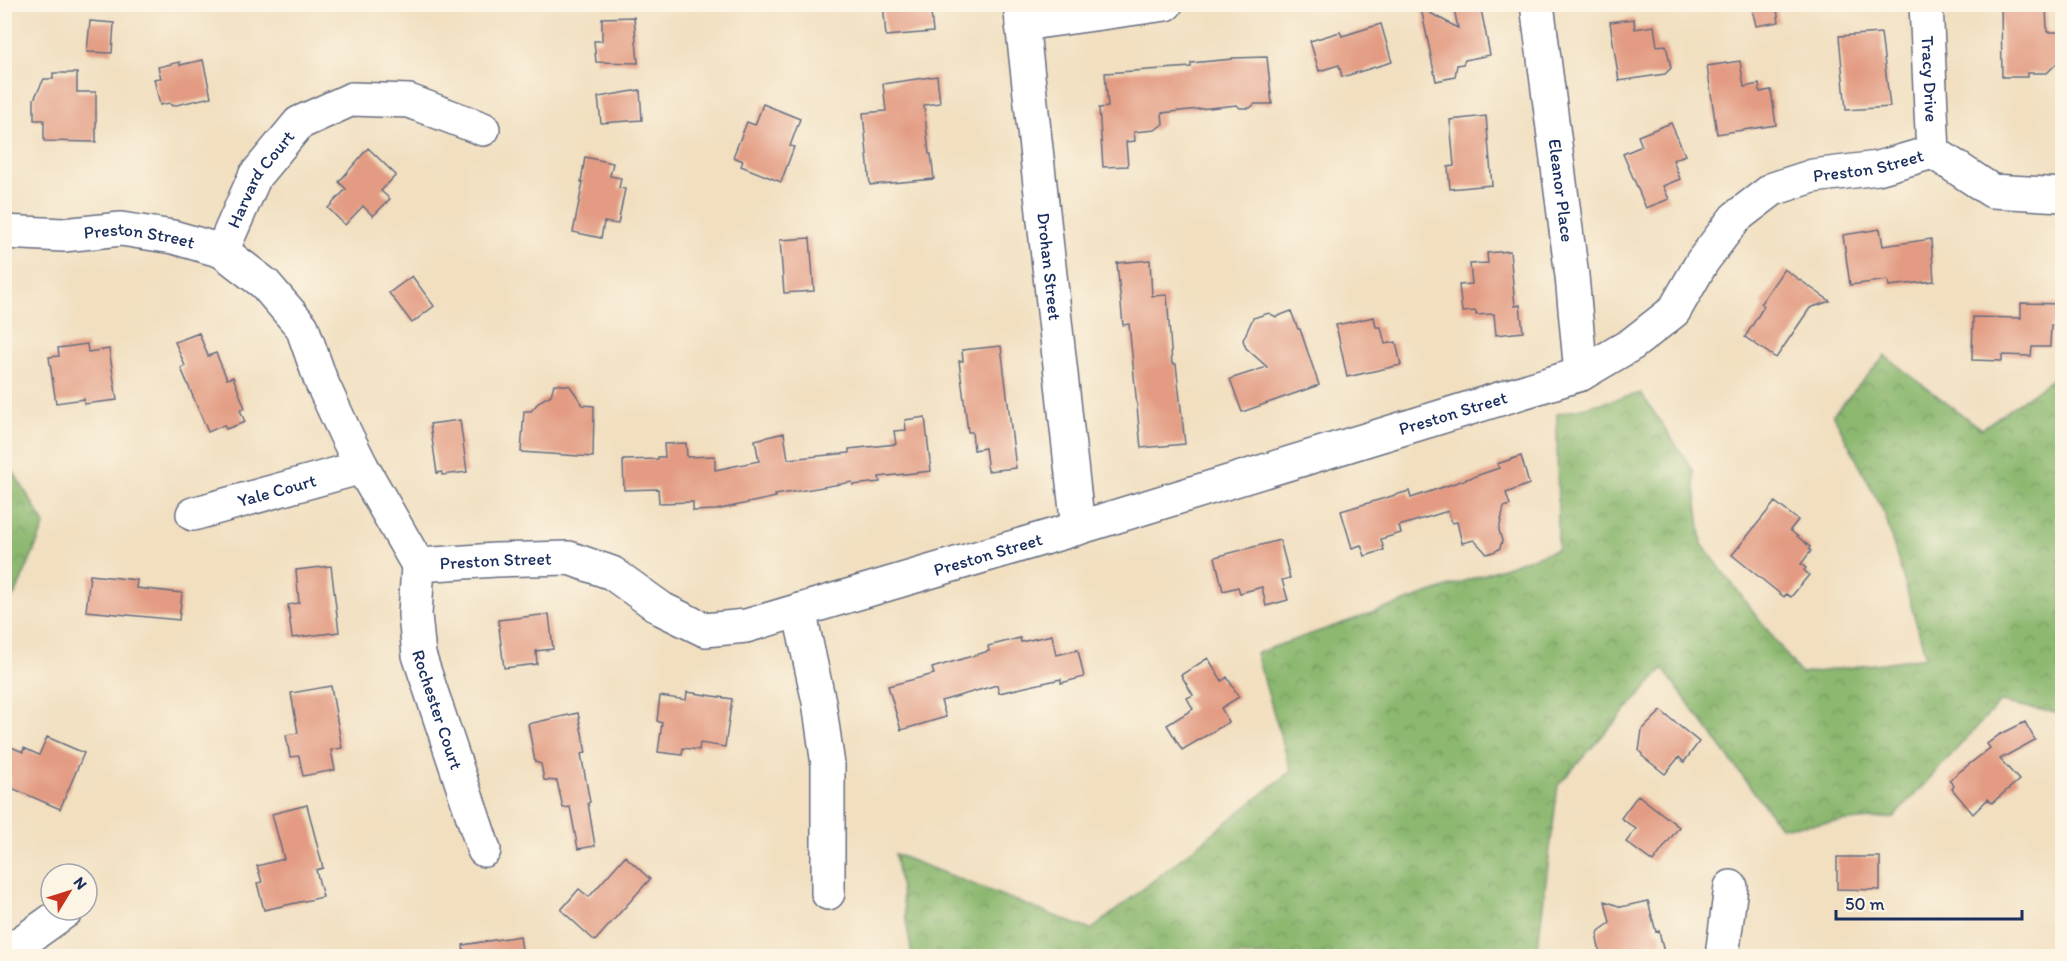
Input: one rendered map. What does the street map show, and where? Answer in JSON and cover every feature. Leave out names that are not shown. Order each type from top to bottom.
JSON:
[{"type":"street","points":[[1021,14],[1167,4]]},
{"type":"street","name":"Eleanor Place","points":[[1537,4],[1572,276],[1581,374]]},
{"type":"street","name":"Tracy Drive","points":[[1926,4],[1933,153]]},
{"type":"street","name":"Drohan Street","points":[[1021,14],[1078,528]]},
{"type":"street","name":"Harvard Court","points":[[222,251],[255,176],[299,123],[352,99],[410,101],[483,129]]},
{"type":"street","name":"Preston Street","points":[[4,232],[63,235],[121,229],[173,237],[222,251],[265,284],[302,327],[321,381],[362,467],[418,565],[569,558],[612,573],[662,609],[705,630],[746,626],[1078,528],[1581,374],[1632,344],[1674,311],[1702,262],[1735,218],[1773,189],[1813,176],[1878,168],[1933,153],[1992,191],[2062,195]]},
{"type":"street","name":"Yale Court","points":[[193,514],[362,467]]},
{"type":"street","name":"Rochester Court","points":[[418,565],[415,615],[419,655],[484,850]]},
{"type":"street","points":[[799,610],[819,702],[828,765],[828,893]]},
{"type":"street","points":[[1724,957],[1723,948],[1731,887]]},
{"type":"street","points":[[4,954],[50,922]]},
{"type":"green space","points":[[1885,356],[1981,429],[2062,372],[2062,714],[2000,702],[1894,817],[1780,827],[1663,669],[1558,785],[1537,953],[1526,956],[912,956],[895,854],[1091,930],[1291,771],[1256,653],[1558,549],[1557,414],[1641,393],[1693,470],[1702,544],[1801,674],[1926,657],[1885,515],[1833,414]]},
{"type":"green space","points":[[5,464],[10,466],[45,524],[16,593],[5,606]]},
{"type":"building","points":[[883,4],[930,4],[933,32],[886,36]]},
{"type":"building","points":[[1453,4],[1480,4],[1490,55],[1465,60],[1463,64],[1457,65],[1455,77],[1436,81],[1421,8],[1458,28]]},
{"type":"building","points":[[1751,4],[1776,4],[1779,22],[1756,26]]},
{"type":"building","points":[[2001,4],[2046,6],[2047,32],[2061,32],[2061,59],[2047,73],[2028,73],[2028,77],[2002,77]]},
{"type":"building","points":[[634,17],[638,63],[596,62],[594,41],[602,41],[602,18]]},
{"type":"building","points":[[1634,19],[1635,29],[1654,26],[1657,46],[1666,45],[1671,68],[1665,74],[1619,81],[1610,22]]},
{"type":"building","points":[[90,21],[114,23],[112,53],[87,52]]},
{"type":"building","points":[[1381,24],[1392,62],[1342,77],[1339,65],[1319,71],[1310,41],[1340,32],[1342,36]]},
{"type":"building","points":[[1881,33],[1890,107],[1846,110],[1839,36]]},
{"type":"building","points":[[1267,57],[1272,104],[1255,104],[1250,108],[1240,108],[1237,105],[1162,113],[1163,124],[1155,130],[1134,132],[1135,141],[1126,142],[1128,166],[1103,167],[1099,108],[1108,107],[1105,73],[1191,67],[1191,63]]},
{"type":"building","points":[[203,60],[211,97],[172,106],[169,103],[160,105],[154,79],[161,78],[158,67]]},
{"type":"building","points":[[1740,61],[1744,87],[1759,84],[1760,92],[1771,90],[1776,125],[1717,134],[1707,66]]},
{"type":"building","points":[[53,73],[77,73],[77,92],[96,92],[96,142],[44,141],[44,120],[34,120],[34,99],[44,79],[53,79]]},
{"type":"building","points":[[937,76],[940,103],[924,105],[934,179],[870,185],[863,113],[886,111],[883,84]]},
{"type":"building","points":[[640,90],[642,120],[601,123],[598,97]]},
{"type":"building","points":[[763,104],[800,119],[790,146],[794,147],[781,182],[741,166],[743,161],[733,157],[747,122],[755,125]]},
{"type":"building","points":[[1486,116],[1492,185],[1450,189],[1448,167],[1454,166],[1450,120]]},
{"type":"building","points":[[1671,123],[1685,155],[1673,160],[1680,179],[1663,186],[1669,199],[1646,208],[1623,154],[1642,146],[1638,136]]},
{"type":"building","points":[[368,148],[396,175],[381,191],[390,199],[373,216],[363,206],[345,225],[328,208],[346,189],[339,182]]},
{"type":"building","points":[[585,157],[613,163],[610,176],[621,178],[619,188],[625,189],[618,224],[604,222],[601,238],[573,232],[583,182],[581,182]]},
{"type":"building","points":[[1880,229],[1883,246],[1931,239],[1934,281],[1889,286],[1888,280],[1850,285],[1843,235]]},
{"type":"building","points":[[810,238],[814,291],[784,293],[780,240]]},
{"type":"building","points":[[1510,251],[1515,306],[1520,305],[1523,332],[1496,335],[1494,314],[1476,315],[1476,311],[1462,312],[1459,285],[1472,284],[1470,264],[1488,263],[1487,253]]},
{"type":"building","points":[[1150,260],[1152,296],[1167,295],[1172,364],[1176,364],[1185,444],[1141,448],[1129,324],[1123,325],[1117,263]]},
{"type":"building","points":[[1784,269],[1830,301],[1810,308],[1776,358],[1745,337],[1764,306],[1761,303]]},
{"type":"building","points":[[412,276],[434,306],[412,323],[389,293]]},
{"type":"building","points":[[2021,303],[2059,304],[2059,326],[2051,325],[2050,347],[2032,347],[2031,356],[2002,355],[2002,361],[1972,360],[1973,317],[2021,318]]},
{"type":"building","points":[[1291,311],[1300,329],[1319,385],[1242,412],[1230,379],[1267,367],[1246,348],[1243,340],[1253,318],[1269,313],[1276,317]]},
{"type":"building","points":[[1374,317],[1376,327],[1381,327],[1385,344],[1396,342],[1401,365],[1347,377],[1336,325]]},
{"type":"building","points":[[199,333],[208,356],[216,353],[227,379],[233,377],[245,408],[240,410],[245,422],[226,429],[224,425],[208,432],[181,368],[185,366],[175,342]]},
{"type":"building","points":[[87,344],[88,352],[109,349],[117,400],[84,404],[84,399],[56,403],[49,357],[59,356],[58,348]]},
{"type":"building","points":[[1001,346],[1016,468],[988,471],[985,448],[974,450],[972,432],[968,432],[959,361],[963,361],[962,350]]},
{"type":"building","points":[[554,384],[570,386],[583,405],[594,406],[593,457],[521,452],[524,411],[531,411],[540,401],[551,395]]},
{"type":"building","points":[[925,417],[931,471],[879,477],[880,482],[853,485],[852,482],[775,495],[776,497],[716,510],[693,511],[693,502],[659,503],[658,489],[624,490],[623,460],[665,457],[664,444],[686,443],[687,457],[715,456],[715,470],[759,461],[755,440],[784,433],[788,459],[849,453],[849,449],[896,444],[894,431],[906,430],[905,420]]},
{"type":"building","points":[[460,420],[467,472],[442,475],[442,472],[437,473],[430,424]]},
{"type":"building","points":[[1521,456],[1529,484],[1506,493],[1510,505],[1504,507],[1499,530],[1502,541],[1500,548],[1496,551],[1487,554],[1474,540],[1462,543],[1457,522],[1452,523],[1448,511],[1399,526],[1401,533],[1381,539],[1384,550],[1365,556],[1361,545],[1352,548],[1341,511],[1409,491],[1411,498],[1499,468],[1497,464]]},
{"type":"building","points":[[1775,502],[1798,520],[1790,530],[1810,547],[1811,551],[1801,564],[1809,575],[1791,597],[1786,594],[1784,597],[1732,555]]},
{"type":"building","points":[[1280,540],[1290,578],[1282,580],[1288,600],[1266,606],[1262,587],[1240,593],[1238,587],[1223,591],[1215,557]]},
{"type":"building","points":[[331,566],[339,632],[292,638],[288,605],[299,603],[296,570]]},
{"type":"building","points":[[90,575],[137,580],[136,588],[182,593],[179,620],[86,611]]},
{"type":"building","points":[[549,614],[553,649],[536,651],[537,664],[504,668],[498,620]]},
{"type":"building","points":[[1052,635],[1056,655],[1078,650],[1084,677],[1061,683],[1061,679],[999,693],[997,685],[941,701],[946,717],[901,730],[888,686],[934,674],[932,668],[989,651],[988,646],[1020,638],[1021,642]]},
{"type":"building","points":[[1208,658],[1222,681],[1227,677],[1239,697],[1221,708],[1229,722],[1182,750],[1167,725],[1193,709],[1187,698],[1193,695],[1181,675]]},
{"type":"building","points":[[331,686],[342,748],[331,750],[335,770],[303,776],[299,756],[290,757],[286,735],[298,733],[291,693]]},
{"type":"building","points":[[687,692],[732,699],[725,747],[700,743],[699,750],[683,748],[682,755],[658,752],[662,723],[657,721],[660,696],[686,700]]},
{"type":"building","points":[[1661,711],[1699,742],[1684,762],[1679,757],[1665,774],[1639,751],[1642,730]]},
{"type":"building","points":[[578,713],[586,753],[581,754],[595,846],[578,849],[570,807],[563,808],[557,781],[544,780],[541,764],[535,762],[528,724]]},
{"type":"building","points":[[2025,722],[2035,740],[2000,759],[2019,780],[1992,803],[1988,799],[1973,814],[1952,789],[1954,786],[1949,780],[1990,748],[1987,744]]},
{"type":"building","points":[[47,737],[84,753],[60,809],[7,786],[11,778],[4,775],[4,744],[23,752],[24,748],[39,755]]},
{"type":"building","points":[[1638,795],[1679,827],[1653,862],[1626,842],[1636,829],[1621,818]]},
{"type":"building","points":[[307,805],[323,868],[316,870],[323,897],[264,910],[257,883],[262,882],[257,866],[284,859],[272,814]]},
{"type":"building","points":[[625,856],[650,879],[595,941],[561,910],[579,889],[589,897]]},
{"type":"building","points":[[1837,857],[1880,857],[1880,890],[1837,889]]},
{"type":"building","points":[[1605,901],[1621,907],[1648,901],[1656,932],[1659,931],[1665,957],[1601,957],[1597,939],[1599,931],[1610,923]]},
{"type":"building","points":[[520,936],[523,957],[464,957],[463,945]]}]
